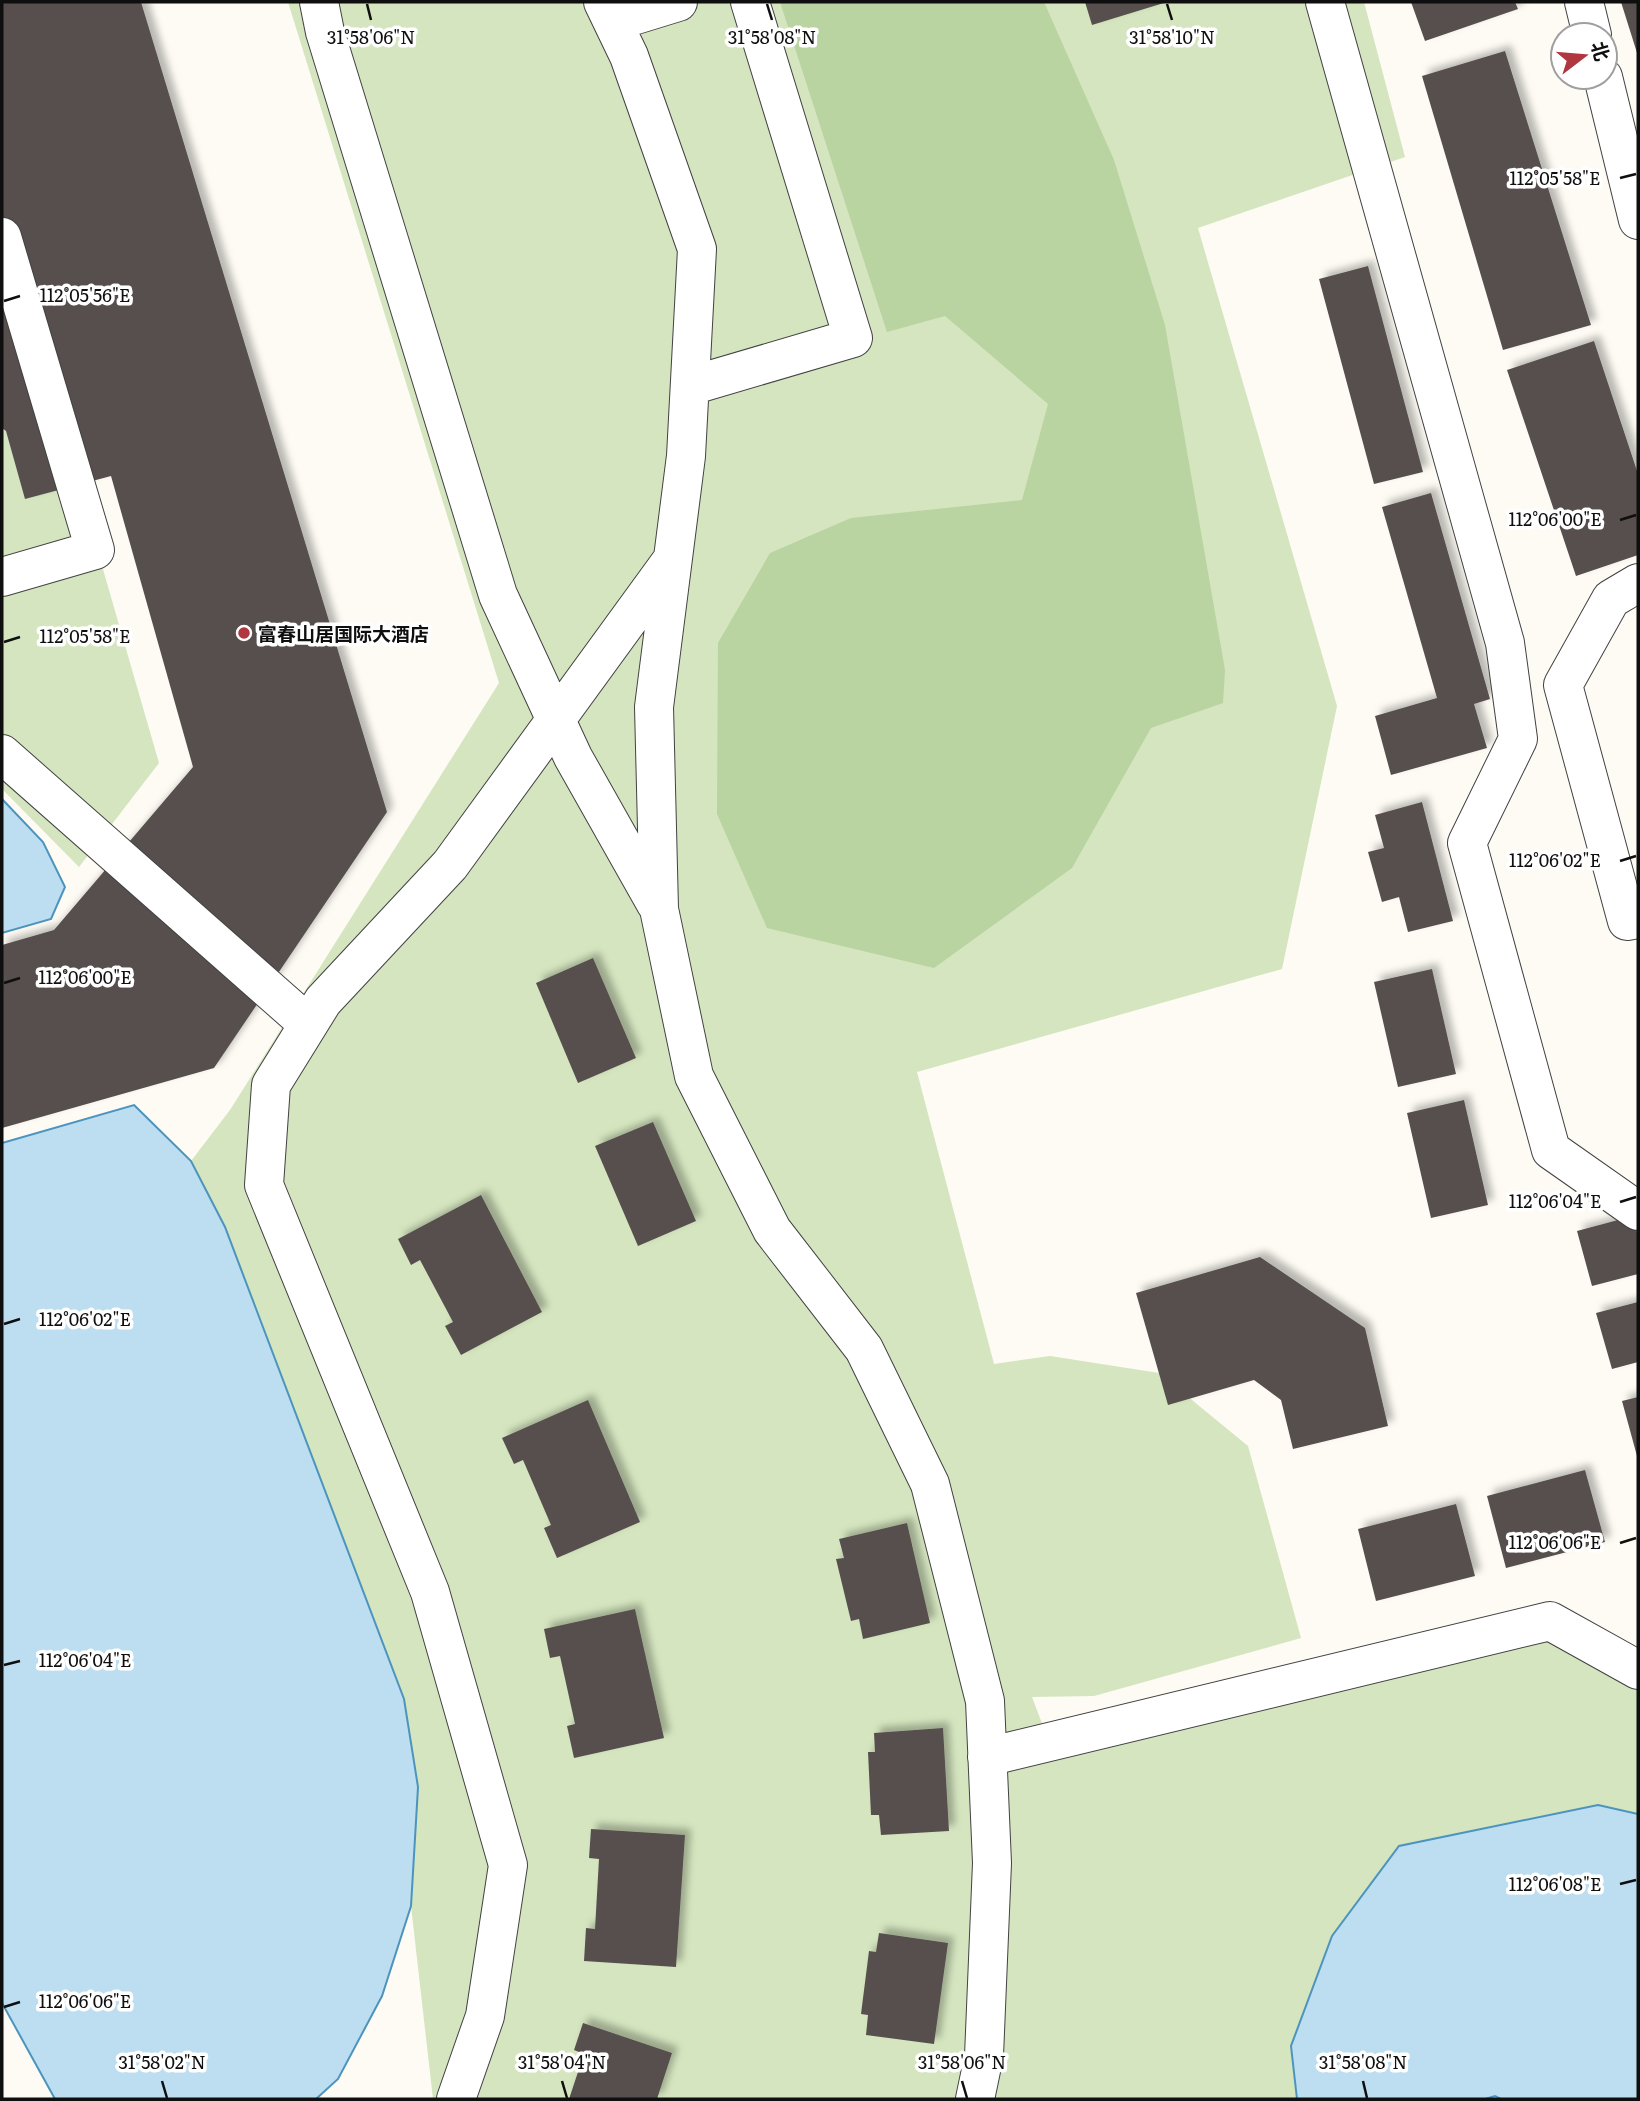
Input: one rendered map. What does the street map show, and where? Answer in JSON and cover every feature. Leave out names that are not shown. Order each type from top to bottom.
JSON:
[{"type":"lane","points":[[319,2],[498,595],[573,757],[659,909]]},
{"type":"lane","points":[[678,2],[608,12],[629,56],[697,249],[686,456],[654,708],[659,909],[694,1076],[772,1230],[864,1349],[930,1485],[985,1701],[992,1863],[984,2056],[975,2099]]},
{"type":"lane","points":[[690,386],[853,338],[750,2]]},
{"type":"lane","points":[[1325,2],[1505,643],[1518,739],[1467,843],[1551,1150],[1638,1211]]},
{"type":"lane","points":[[1584,2],[1589,21]]},
{"type":"lane","points":[[1606,91],[1638,220]]},
{"type":"lane","points":[[2,237],[95,550],[2,577]]},
{"type":"lane","points":[[456,2099],[485,2016],[508,1865],[430,1592],[264,1185],[271,1084],[323,1001],[450,866],[673,558]]},
{"type":"lane","points":[[1638,583],[1611,599],[1563,685],[1627,921],[1638,919]]},
{"type":"lane","points":[[2,754],[308,1024]]},
{"type":"lane","points":[[987,1757],[1550,1621],[1638,1670]]},
{"type":"green space","points":[[288,2],[1364,2],[1405,157],[1198,228],[1337,706],[1282,969],[917,1072],[994,1364],[1050,1356],[1159,1373],[1248,1446],[1301,1638],[1094,1696],[1032,1697],[1049,1742],[1550,1621],[1638,1670],[1638,2099],[433,2099],[411,1906],[418,1787],[404,1699],[225,1227],[191,1161],[230,1110],[499,683]]},
{"type":"green space","points":[[780,2],[1044,2],[1114,160],[1165,325],[1225,670],[1223,703],[1151,728],[1072,868],[934,968],[767,928],[717,814],[718,643],[770,553],[851,518],[1022,500],[1048,404],[945,316],[887,332]]},
{"type":"green space","points":[[2,220],[159,763],[79,867],[2,789]]},
{"type":"water","points":[[2,799],[43,842],[65,887],[51,919],[2,933]]},
{"type":"water","points":[[134,1105],[191,1161],[225,1227],[404,1699],[418,1787],[411,1906],[382,1996],[338,2079],[316,2099],[55,2099],[2,2003],[2,1143]]},
{"type":"water","points":[[1598,1805],[1638,1814],[1638,2099],[1501,2099],[1495,2096],[1485,2099],[1297,2099],[1291,2046],[1332,1936],[1399,1846]]},
{"type":"building","name":"富春山居国际大酒店","points":[[2,2],[141,2],[387,812],[214,1068],[2,1128],[2,945],[54,930],[193,767],[111,476],[25,499],[6,431],[2,428]]},
{"type":"building","points":[[1085,2],[1167,2],[1092,25]]},
{"type":"building","points":[[1411,2],[1515,2],[1518,9],[1425,41]]},
{"type":"building","points":[[1621,2],[1638,2],[1638,56]]},
{"type":"building","points":[[1505,51],[1591,325],[1503,350],[1422,76]]},
{"type":"building","points":[[1368,266],[1423,472],[1374,484],[1319,279]]},
{"type":"building","points":[[1594,341],[1638,474],[1638,555],[1576,576],[1507,370]]},
{"type":"building","points":[[1431,493],[1490,699],[1474,704],[1487,748],[1391,775],[1375,716],[1437,698],[1382,507]]},
{"type":"building","points":[[1422,802],[1453,921],[1408,932],[1399,897],[1382,902],[1368,852],[1384,848],[1375,815]]},
{"type":"building","points":[[593,958],[636,1058],[578,1083],[536,983]]},
{"type":"building","points":[[1432,969],[1456,1074],[1398,1087],[1374,982]]},
{"type":"building","points":[[1464,1100],[1488,1205],[1431,1218],[1407,1113]]},
{"type":"building","points":[[653,1122],[696,1221],[638,1246],[595,1146]]},
{"type":"building","points":[[481,1195],[542,1312],[461,1355],[445,1326],[453,1322],[420,1260],[411,1265],[398,1239]]},
{"type":"building","points":[[1633,1216],[1638,1237],[1638,1274],[1592,1286],[1577,1231]]},
{"type":"building","points":[[1260,1257],[1365,1328],[1388,1426],[1293,1449],[1281,1400],[1254,1380],[1168,1405],[1136,1293]]},
{"type":"building","points":[[1638,1302],[1638,1362],[1612,1369],[1596,1313]]},
{"type":"building","points":[[1638,1397],[1638,1456],[1637,1456],[1622,1401]]},
{"type":"building","points":[[588,1400],[640,1522],[557,1558],[544,1528],[551,1525],[523,1460],[514,1464],[502,1438]]},
{"type":"building","points":[[1585,1470],[1605,1542],[1506,1568],[1487,1496]]},
{"type":"building","points":[[1456,1504],[1475,1576],[1376,1601],[1358,1529]]},
{"type":"building","points":[[907,1523],[930,1623],[863,1639],[859,1619],[851,1621],[836,1559],[844,1558],[839,1539]]},
{"type":"building","points":[[635,1609],[664,1738],[574,1758],[567,1726],[575,1724],[560,1656],[550,1658],[544,1629]]},
{"type":"building","points":[[943,1728],[949,1831],[881,1835],[879,1815],[871,1815],[868,1752],[875,1752],[874,1733]]},
{"type":"building","points":[[591,1829],[685,1835],[676,1967],[584,1961],[586,1928],[595,1929],[599,1859],[589,1858]]},
{"type":"building","points":[[879,1933],[948,1943],[934,2044],[866,2035],[868,2015],[861,2014],[869,1951],[876,1952]]},
{"type":"building","points":[[583,2023],[672,2053],[657,2099],[569,2099],[584,2054],[574,2050]]},
{"type":"place","name":"富春山居国际大酒店","points":[[244,633]]}]
